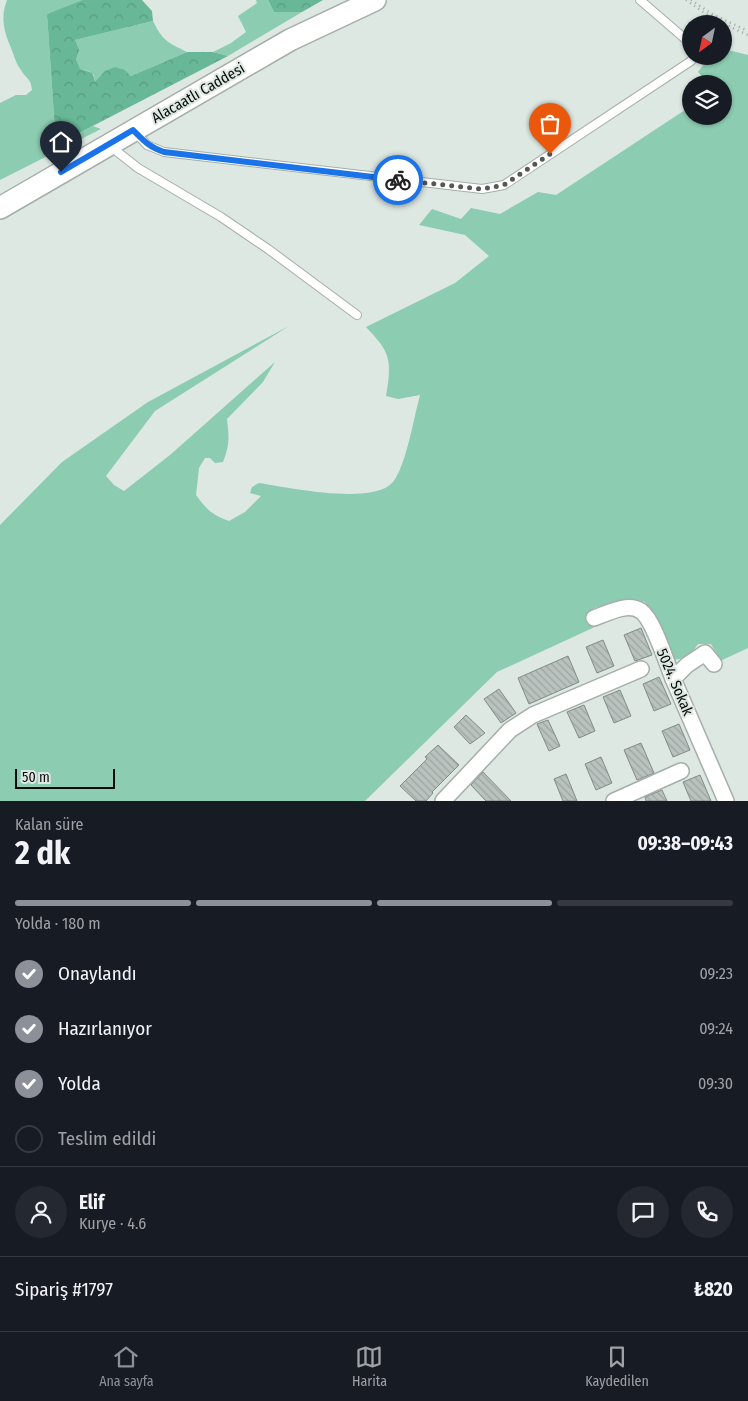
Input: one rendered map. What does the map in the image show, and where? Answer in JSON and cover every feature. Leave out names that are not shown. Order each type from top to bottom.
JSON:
[{"type":"main road","name":"Alacaatlı Caddesi","points":[[0,208],[290,40],[375,0]]},
{"type":"street","name":"5024. Sokak","points":[[594,618],[625,608],[635,608],[645,615],[651,624],[726,801]]},
{"type":"street","points":[[673,679],[687,665],[705,653],[714,664]]},
{"type":"street","points":[[444,801],[510,730],[533,716],[641,669]]},
{"type":"street","points":[[614,801],[681,771]]},
{"type":"lane","points":[[640,0],[682,36]]},
{"type":"lane","points":[[133,130],[148,145],[164,152],[482,189],[504,185],[685,65]]},
{"type":"lane","points":[[109,145],[138,168],[229,223],[357,315]]},
{"type":"path","points":[[689,1],[708,15]]},
{"type":"path","points":[[689,1],[712,14],[748,30],[746,35],[732,28]]},
{"type":"green space","points":[[7,0],[86,0],[47,14],[56,145],[93,126],[101,129],[0,180],[0,103],[16,95],[26,95],[32,90],[29,81],[16,62],[6,36],[3,18]]},
{"type":"green space","points":[[83,0],[142,0],[152,11],[153,21],[75,40],[79,50],[76,59],[80,69],[92,73],[95,82],[105,71],[115,67],[125,70],[131,76],[187,52],[213,52],[228,56],[56,145],[47,14]]},
{"type":"green space","points":[[256,0],[268,0],[274,12],[302,12],[228,56],[213,52],[231,43],[246,32],[238,16],[257,3]]},
{"type":"green space","points":[[268,0],[323,0],[302,12],[274,12]]},
{"type":"green space","points":[[153,21],[166,40],[187,52],[131,76],[125,70],[99,78],[95,83],[94,75],[89,71],[80,70],[76,59],[75,40]]},
{"type":"green space","points":[[732,51],[748,55],[748,648],[720,661],[711,644],[698,644],[688,658],[671,660],[645,602],[634,599],[603,609],[600,607],[596,608],[591,610],[592,624],[597,626],[497,672],[365,801],[0,801],[0,525],[62,462],[148,402],[289,326],[155,411],[106,476],[114,485],[124,491],[170,455],[275,362],[263,382],[227,419],[228,441],[223,462],[215,463],[210,458],[205,458],[199,468],[196,495],[203,504],[214,514],[229,521],[245,512],[261,496],[250,493],[252,487],[259,483],[308,491],[349,494],[367,493],[383,489],[393,482],[402,465],[420,395],[398,399],[386,396],[389,371],[386,352],[366,327],[455,283],[489,256],[465,235],[419,225],[432,209],[461,219],[471,208],[500,214],[538,192],[556,195],[682,112],[682,125],[732,125],[732,75],[701,75],[698,72],[703,65],[732,65]]},
{"type":"building","points":[[641,628],[652,655],[635,661],[624,635]]},
{"type":"building","points":[[603,640],[614,666],[597,673],[586,647]]},
{"type":"building","points":[[568,656],[579,682],[529,704],[518,678]]},
{"type":"building","points":[[659,677],[671,704],[654,711],[643,684]]},
{"type":"building","points":[[499,689],[516,713],[501,723],[484,699]]},
{"type":"building","points":[[620,690],[631,716],[614,723],[603,697]]},
{"type":"building","points":[[584,705],[595,731],[579,738],[567,712]]},
{"type":"building","points":[[466,715],[485,733],[470,744],[454,727]]},
{"type":"building","points":[[548,720],[560,746],[549,751],[537,724]]},
{"type":"building","points":[[679,724],[690,750],[673,757],[662,731]]},
{"type":"building","points":[[641,743],[654,773],[637,780],[624,750]]},
{"type":"building","points":[[438,745],[459,765],[432,792],[426,801],[416,801],[400,786]]},
{"type":"building","points":[[601,757],[612,783],[596,790],[585,764]]},
{"type":"building","points":[[483,772],[511,801],[486,801],[471,785]]},
{"type":"building","points":[[566,774],[577,801],[563,801],[554,779]]},
{"type":"building","points":[[700,775],[711,801],[691,801],[683,782]]},
{"type":"building","points":[[662,790],[667,801],[646,801],[645,797]]},
{"type":"way so far","points":[[398,180],[482,189],[504,185],[550,154]]},
{"type":"route","points":[[61,172],[133,130],[148,145],[164,152],[398,180]]}]
